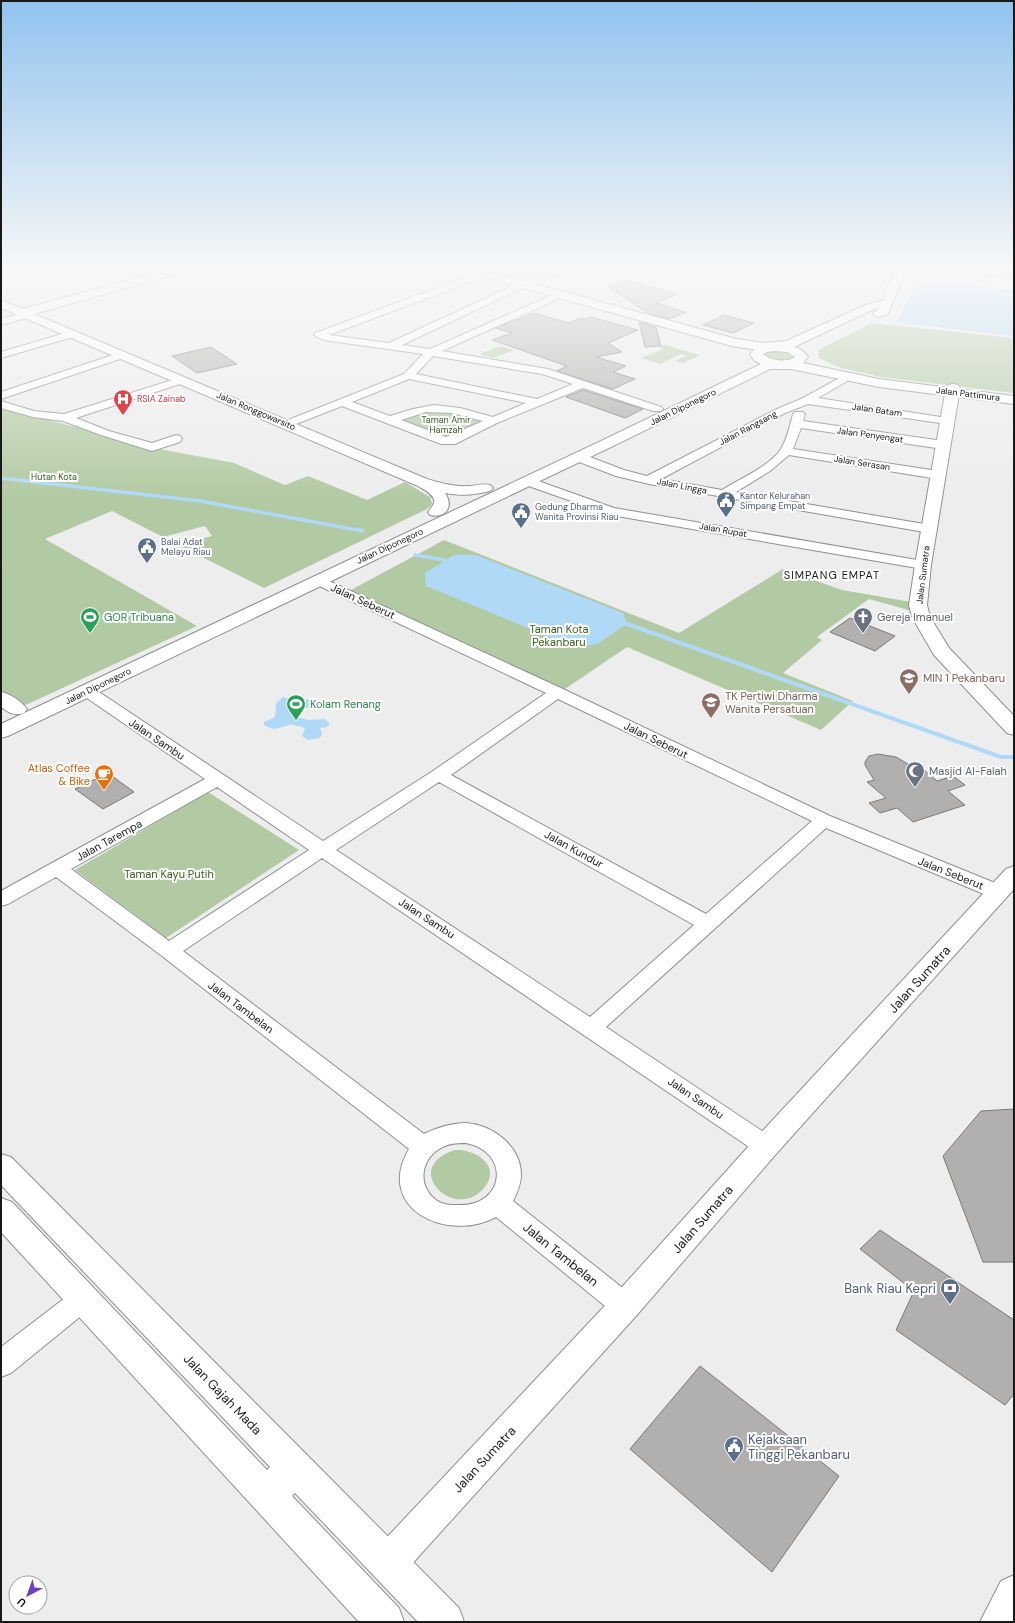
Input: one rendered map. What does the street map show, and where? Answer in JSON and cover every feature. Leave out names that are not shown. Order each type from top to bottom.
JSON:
[{"type":"main road","name":"Jalan Ronggowarsito","points":[[98,345],[422,482],[434,489],[442,500],[442,505],[436,512]]},
{"type":"main road","points":[[726,345],[738,348],[766,362],[780,364]]},
{"type":"main road","points":[[750,345],[772,348],[785,345]]},
{"type":"main road","points":[[801,354],[805,349],[814,345]]},
{"type":"main road","name":"Jalan Pattimura","points":[[772,348],[788,349],[815,362],[867,376],[1014,400]]},
{"type":"main road","name":"Jalan Diponegoro","points":[[9,713],[166,647],[318,580],[578,457],[599,442],[657,409],[753,363],[758,360],[757,352],[759,350],[772,348]]},
{"type":"main road","name":"Jalan Diponegoro","points":[[1,732],[87,691],[166,647],[485,488],[599,442],[764,366],[798,361],[801,359],[801,354]]},
{"type":"main road","name":"Jalan Pattimura","points":[[780,364],[801,366],[879,383],[1014,395]]},
{"type":"main road","name":"Jalan Sumatra","points":[[953,390],[923,565],[918,605],[921,617],[942,651],[1007,720],[1014,730]]},
{"type":"main road","name":"Jalan Ronggowarsito","points":[[422,482],[454,490],[470,491],[485,488]]},
{"type":"main road","points":[[1,698],[9,713]]},
{"type":"main road","name":"Jalan Sumatra","points":[[388,1563],[625,1306],[766,1146],[1006,883]]},
{"type":"main road","name":"Jalan Gajah Mada","points":[[1,1166],[445,1622]]},
{"type":"main road","points":[[1,1212],[268,1495],[385,1622]]},
{"type":"main road","points":[[83,1299],[110,1277]]},
{"type":"main road","points":[[268,1495],[295,1468]]},
{"type":"main road","points":[[999,1622],[1014,1594]]},
{"type":"street","points":[[1,355],[36,345]]},
{"type":"street","points":[[381,345],[544,371],[657,409]]},
{"type":"street","points":[[287,424],[408,376],[432,352],[448,345]]},
{"type":"street","points":[[1,396],[122,355]]},
{"type":"street","points":[[408,376],[537,402]]},
{"type":"street","name":"Jalan Rangsang","points":[[649,480],[781,411],[804,402],[847,377]]},
{"type":"street","points":[[65,418],[182,380]]},
{"type":"street","points":[[342,402],[445,441],[451,441],[537,402],[583,384]]},
{"type":"street","points":[[724,494],[780,458],[786,451],[804,402]]},
{"type":"street","name":"Jalan Batam","points":[[804,402],[947,421]]},
{"type":"street","points":[[1,404],[33,414],[65,418],[105,433],[152,447],[176,439]]},
{"type":"street","points":[[391,420],[426,409],[437,408],[480,416],[493,421]]},
{"type":"street","name":"Jalan Penyengat","points":[[797,424],[943,445]]},
{"type":"street","name":"Jalan Serasan","points":[[786,451],[938,475]]},
{"type":"street","name":"Jalan Lingga","points":[[578,457],[620,473],[649,480],[930,528]]},
{"type":"street","name":"Jalan Rupat","points":[[527,481],[610,511],[923,565]]},
{"type":"street","name":"Jalan Seberut","points":[[318,580],[557,692],[824,820],[1006,883]]},
{"type":"street","name":"Jalan Sambu","points":[[87,691],[322,850],[592,1027],[766,1146]]},
{"type":"street","points":[[169,951],[439,775],[557,692]]},
{"type":"street","name":"Jalan Kundur","points":[[439,775],[708,924]]},
{"type":"street","name":"Jalan Tarempa","points":[[1,899],[58,869],[217,780]]},
{"type":"street","points":[[592,1027],[824,820]]},
{"type":"street","name":"Jalan Tambelan","points":[[58,869],[169,951],[424,1147]]},
{"type":"street","points":[[466,1133],[481,1136],[494,1144],[504,1153],[509,1165],[510,1178],[506,1191],[497,1203],[483,1212],[466,1217],[448,1216],[432,1210],[420,1200],[412,1187],[410,1173],[415,1159],[424,1147],[436,1139],[451,1134],[466,1133]]},
{"type":"street","name":"Jalan Tambelan","points":[[497,1203],[625,1306]]},
{"type":"street","points":[[1,1364],[83,1299]]},
{"type":"green space","points":[[665,345],[700,355],[683,363],[675,361],[686,356],[681,354],[660,364],[642,358],[663,349],[659,347]]},
{"type":"green space","points":[[829,345],[1014,345],[1014,393],[881,377],[841,368],[819,358],[818,350]]},
{"type":"green space","points":[[500,346],[514,350],[493,358],[480,354]]},
{"type":"green space","points":[[770,351],[788,352],[794,357],[783,361],[776,360],[765,356],[765,353]]},
{"type":"green space","name":"Hutan Kota","points":[[1,407],[149,447],[234,463],[285,485],[308,476],[367,500],[405,482],[430,497],[432,504],[427,509],[264,588],[178,545],[212,536],[205,526],[163,537],[112,511],[45,539],[197,626],[17,709],[1,698],[1,566],[3,565],[1,563]]},
{"type":"green space","name":"Taman Amir Hamzah","points":[[437,408],[493,421],[451,441],[391,420]]},
{"type":"green space","name":"Taman Kota Pekanbaru","points":[[444,540],[679,633],[783,569],[842,590],[917,603],[919,613],[869,599],[817,637],[822,640],[783,673],[853,701],[821,730],[627,647],[565,689],[349,591]]},
{"type":"green space","name":"Taman Kayu Putih","points":[[208,792],[299,850],[166,938],[75,870]]},
{"type":"green space","points":[[455,1150],[463,1150],[479,1156],[489,1167],[490,1173],[488,1181],[483,1189],[471,1198],[459,1199],[447,1196],[438,1189],[432,1179],[432,1168],[439,1158]]},
{"type":"water","points":[[454,555],[476,555],[623,613],[627,624],[597,644],[574,647],[426,586],[425,573]]},
{"type":"water","points":[[283,697],[294,701],[313,699],[315,702],[314,706],[306,708],[296,707],[292,710],[296,717],[309,720],[325,719],[330,724],[327,727],[320,728],[322,734],[320,738],[308,740],[302,736],[305,728],[295,725],[274,729],[264,725],[264,722],[275,717],[276,703]]},
{"type":"building","points":[[506,345],[611,345],[622,352],[596,357],[626,366],[613,372],[635,379],[613,389],[557,371],[567,366]]},
{"type":"building","points":[[644,345],[661,345],[661,346],[645,347]]},
{"type":"building","points":[[211,347],[237,364],[197,373],[172,356]]},
{"type":"building","points":[[583,390],[643,409],[625,418],[566,397]]},
{"type":"building","name":"Gereja Imanuel","points":[[850,618],[895,636],[875,651],[830,632]]},
{"type":"building","name":"Masjid Al-Falah","points":[[878,754],[896,757],[913,767],[918,765],[937,781],[953,776],[965,785],[948,791],[965,805],[913,822],[897,808],[880,813],[869,803],[886,798],[867,782],[874,780],[865,765],[865,762],[869,756]]},
{"type":"building","name":"Atlas Coffee & Bike","points":[[108,773],[134,792],[103,809],[75,789]]},
{"type":"building","points":[[1014,1109],[1014,1262],[983,1262],[943,1156],[981,1111]]},
{"type":"building","name":"Bank Riau Kepri","points":[[880,1230],[1014,1320],[1014,1394],[1005,1405],[896,1330],[914,1291],[860,1249]]},
{"type":"building","name":"Kejaksaan Tinggi Pekanbaru","points":[[700,1366],[839,1476],[772,1572],[630,1449]]},
{"type":"waterway","points":[[1,478],[200,501],[363,531]]},
{"type":"waterway","points":[[415,555],[445,560]]},
{"type":"waterway","points":[[627,624],[1001,757],[1014,757]]},
{"type":"place","name":"RSIA Zainab","points":[[123,416]]},
{"type":"place","name":"Kantor Kelurahan Simpang Empat","points":[[726,518]]},
{"type":"place","name":"Gedung Dharma Wanita Provinsi Riau","points":[[521,529]]},
{"type":"place","name":"Balai Adat Melayu Riau","points":[[147,564]]},
{"type":"place","name":"GOR Tribuana","points":[[90,634]]},
{"type":"place","name":"Gereja Imanuel","points":[[863,634]]},
{"type":"place","name":"MIN 1 Pekanbaru","points":[[909,695]]},
{"type":"place","name":"TK Pertiwi Dharma Wanita Persatuan","points":[[711,719]]},
{"type":"place","name":"Kolam Renang","points":[[296,721]]},
{"type":"place","name":"Masjid Al-Falah","points":[[915,788]]},
{"type":"place","name":"Atlas Coffee & Bike","points":[[104,791]]},
{"type":"place","name":"Bank Riau Kepri","points":[[950,1305]]},
{"type":"place","name":"Kejaksaan Tinggi Pekanbaru","points":[[734,1463]]},
{"type":"district","name":"SIMPANG EMPAT","points":[[832,575]]}]
